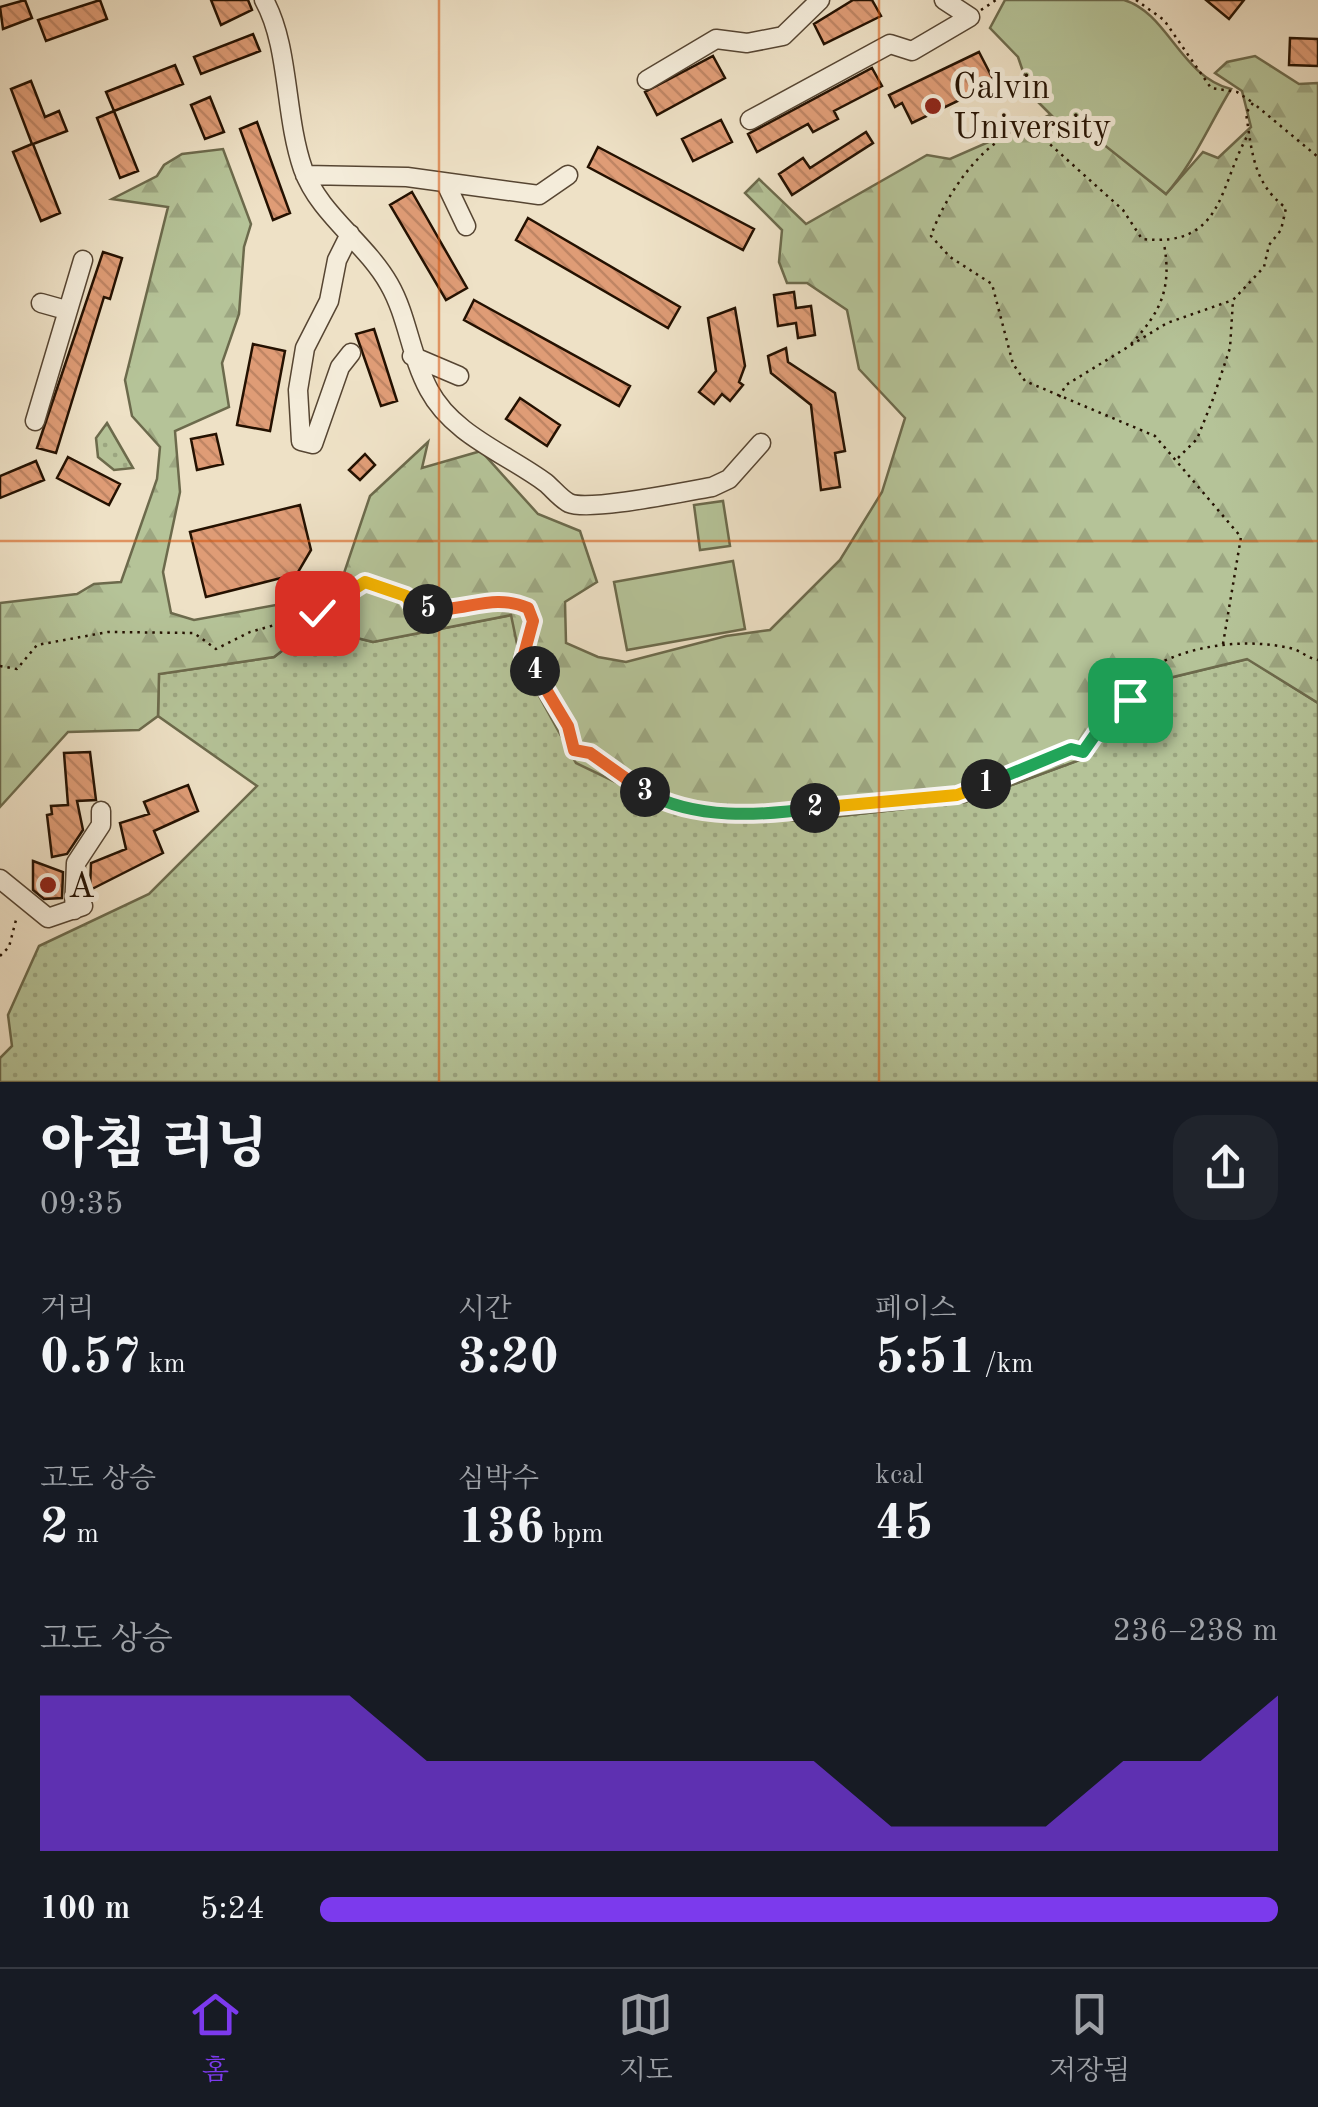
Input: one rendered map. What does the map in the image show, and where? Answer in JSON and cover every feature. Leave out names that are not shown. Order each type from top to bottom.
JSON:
[{"type":"street","points":[[264,0],[274,18],[289,125],[305,175],[389,284],[403,314],[412,356],[431,395],[462,429],[570,504],[596,504],[712,487],[728,478],[761,443]]},
{"type":"street","points":[[646,80],[716,39],[748,43],[783,36],[820,0]]},
{"type":"street","points":[[750,120],[890,44],[912,51],[970,17],[944,0]]},
{"type":"street","points":[[305,175],[408,178],[539,195],[568,175]]},
{"type":"street","points":[[446,184],[466,226]]},
{"type":"street","points":[[350,234],[337,260],[329,301],[305,348],[298,390],[301,442],[313,444],[340,368],[351,353]]},
{"type":"street","points":[[35,421],[83,260]]},
{"type":"street","points":[[40,303],[66,310]]},
{"type":"street","points":[[412,356],[459,376]]},
{"type":"street","points":[[0,879],[48,918],[80,907],[76,863],[102,825],[101,811]]},
{"type":"path","points":[[970,17],[996,0]]},
{"type":"path","points":[[1136,0],[1164,20],[1211,88],[1236,92],[1318,157]]},
{"type":"path","points":[[1058,398],[1066,385],[1167,323],[1233,300],[1264,266],[1269,245],[1282,230],[1286,208],[1267,194],[1254,168],[1246,113],[1253,103]]},
{"type":"path","points":[[1223,646],[1241,538],[1156,436],[1025,381],[1012,364],[992,284],[950,257],[931,236],[940,208],[989,150],[1020,129],[1033,129],[1123,210],[1142,239],[1164,241],[1204,226],[1215,214],[1230,165],[1249,132]]},
{"type":"path","points":[[1127,348],[1155,318],[1168,289],[1164,241]]},
{"type":"path","points":[[1177,459],[1197,438],[1213,399],[1230,348],[1233,300]]},
{"type":"path","points":[[0,666],[17,670],[37,645],[108,632],[194,634],[216,650],[250,632],[317,613],[365,582],[406,596],[414,608],[446,611],[488,601],[512,601],[528,608],[533,621],[523,658],[544,680],[575,739],[574,750],[590,753],[614,773],[680,807],[700,812],[781,813],[957,795],[1071,749],[1083,752],[1111,712],[1150,684],[1152,667],[1180,651],[1223,646],[1293,648],[1318,660]]},
{"type":"path","points":[[0,956],[9,947],[17,916]]},
{"type":"green space","points":[[1005,0],[1124,0],[1152,18],[1199,71],[1231,89],[1193,157],[1166,194],[1088,132],[1077,141],[1031,95],[1018,57],[990,28]]},
{"type":"green space","points":[[1255,56],[1299,84],[1318,83],[1318,703],[1247,659],[1161,680],[1085,758],[965,802],[796,821],[634,791],[576,763],[521,663],[511,615],[373,642],[313,627],[274,657],[159,674],[158,716],[139,730],[68,732],[0,807],[0,603],[77,594],[94,584],[121,582],[157,479],[160,447],[132,416],[125,380],[168,207],[112,199],[157,176],[164,165],[182,154],[223,149],[251,224],[244,247],[239,314],[222,363],[229,407],[175,431],[180,492],[163,572],[171,613],[194,620],[337,594],[370,496],[428,442],[422,468],[481,451],[538,514],[580,531],[597,582],[565,602],[566,643],[598,657],[626,662],[726,636],[770,630],[840,560],[882,492],[905,418],[859,369],[847,310],[807,283],[787,283],[779,262],[782,230],[745,193],[759,179],[806,224],[927,155],[950,159],[1050,115],[1077,140],[1088,131],[1166,194],[1203,152],[1218,158],[1251,127],[1242,91],[1215,73],[1227,62]]},
{"type":"green space","points":[[107,423],[133,468],[114,470],[98,457],[96,438]]},
{"type":"green space","points":[[723,501],[730,546],[700,550],[694,505]]},
{"type":"green space","points":[[733,561],[745,629],[627,650],[614,582]]},
{"type":"green space","points":[[512,615],[521,663],[796,821],[965,802],[1085,758],[1161,680],[1248,659],[1318,703],[1318,1082],[0,1082],[0,1058],[12,1046],[8,1015],[39,946],[149,894],[257,786],[158,716],[159,674],[274,657],[313,627],[373,642]]},
{"type":"building","points":[[25,0],[32,18],[3,29],[0,7]]},
{"type":"building","points":[[100,0],[107,19],[46,41],[38,20]]},
{"type":"building","points":[[211,0],[248,0],[252,10],[221,25]]},
{"type":"building","points":[[853,0],[872,0],[881,16],[824,44],[814,24]]},
{"type":"building","points":[[1206,0],[1244,0],[1229,19]]},
{"type":"building","points":[[253,34],[260,51],[201,74],[194,57]]},
{"type":"building","points":[[1290,38],[1318,39],[1318,66],[1289,65]]},
{"type":"building","points":[[979,52],[995,83],[912,123],[902,103],[895,107],[889,95]]},
{"type":"building","points":[[713,56],[725,78],[657,115],[645,92]]},
{"type":"building","points":[[175,65],[183,84],[114,111],[106,92]]},
{"type":"building","points":[[872,68],[882,86],[834,111],[838,119],[813,132],[808,124],[757,152],[748,134]]},
{"type":"building","points":[[31,81],[45,117],[59,111],[67,131],[33,144],[60,213],[41,221],[13,152],[32,144],[11,89]]},
{"type":"building","points":[[210,97],[224,132],[205,139],[191,105]]},
{"type":"building","points":[[114,111],[138,171],[120,178],[97,118]]},
{"type":"building","points":[[721,120],[732,142],[693,161],[682,139]]},
{"type":"building","points":[[257,122],[290,213],[273,220],[240,129]]},
{"type":"building","points":[[866,132],[873,143],[792,195],[779,174],[803,158],[810,168]]},
{"type":"building","points":[[598,147],[754,229],[743,250],[588,167]]},
{"type":"building","points":[[412,192],[467,288],[446,300],[390,205]]},
{"type":"building","points":[[528,218],[680,307],[668,328],[516,240]]},
{"type":"building","points":[[103,252],[122,258],[110,299],[104,297],[56,453],[37,448]]},
{"type":"building","points":[[794,292],[796,308],[811,306],[815,335],[798,338],[796,323],[778,326],[774,295]]},
{"type":"building","points":[[474,300],[630,386],[619,406],[464,320]]},
{"type":"building","points":[[735,308],[745,366],[739,382],[743,385],[730,401],[722,394],[714,404],[699,392],[716,371],[708,318]]},
{"type":"building","points":[[374,329],[397,401],[381,406],[356,334]]},
{"type":"building","points":[[253,344],[285,351],[270,431],[237,425]]},
{"type":"building","points":[[786,348],[788,362],[835,393],[845,451],[835,453],[840,487],[821,490],[811,405],[771,373],[768,356]]},
{"type":"building","points":[[520,398],[560,425],[547,446],[506,419]]},
{"type":"building","points":[[216,434],[223,464],[197,470],[191,439]]},
{"type":"building","points":[[365,454],[375,465],[360,480],[349,470]]},
{"type":"building","points":[[68,457],[120,484],[109,505],[57,478]]},
{"type":"building","points":[[36,461],[44,480],[0,498],[0,476]]},
{"type":"building","points":[[300,505],[311,550],[297,574],[206,597],[190,532]]},
{"type":"building","points":[[90,752],[96,800],[77,801],[83,830],[67,854],[52,857],[47,815],[52,814],[51,806],[68,805],[64,753]]},
{"type":"building","points":[[188,785],[198,811],[154,831],[163,853],[90,890],[91,863],[126,849],[120,823],[149,814],[144,802]]},
{"type":"building","name":"A","points":[[33,861],[63,872],[62,898],[44,899],[33,890]]},
{"type":"place","name":"Calvin University","points":[[933,106]]},
{"type":"place","name":"A","points":[[48,885]]},
{"type":"route","points":[[317,613],[354,585],[365,582],[406,596],[414,608],[460,610],[488,601],[512,601],[528,608],[533,621],[525,638],[523,658],[544,680],[575,739],[574,750],[590,753],[614,773],[658,798],[700,812],[781,813],[957,795],[1071,749],[1083,752],[1111,712],[1130,700]]}]
